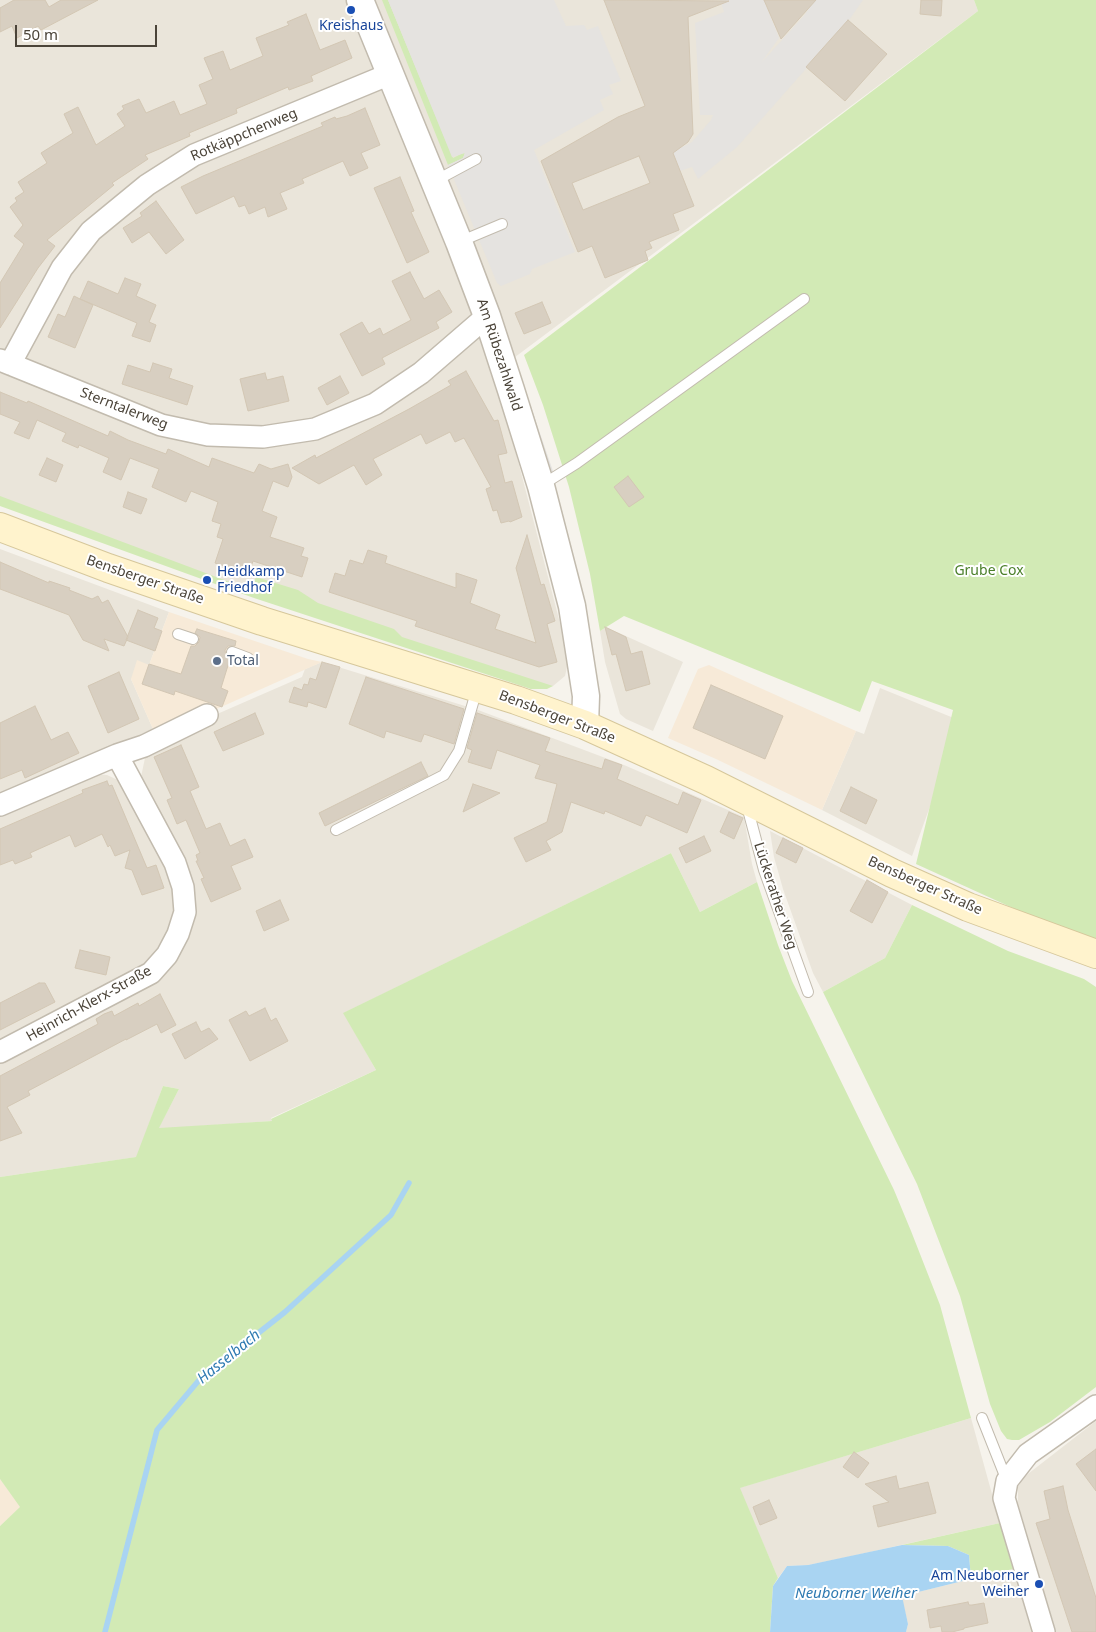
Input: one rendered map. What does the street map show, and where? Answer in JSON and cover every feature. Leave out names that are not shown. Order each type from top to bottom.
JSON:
[{"type":"main road","name":"Bensberger Straße","points":[[0,527],[108,568],[262,621],[478,688],[585,725],[746,800],[892,874],[968,907],[1096,954]]},
{"type":"street","name":"Am Rübezahlwald","points":[[360,0],[459,242],[487,316],[541,486],[572,606],[586,696],[585,725]]},
{"type":"street","name":"Rotkäppchenweg","points":[[5,362],[62,268],[91,231],[147,185],[194,155],[390,74]]},
{"type":"street","name":"Sterntalerweg","points":[[5,362],[162,425],[208,435],[263,437],[315,429],[375,404],[420,373],[487,316]]},
{"type":"street","points":[[0,805],[117,755],[144,746],[207,716]]},
{"type":"street","name":"Heinrich-Klerx-Straße","points":[[0,1052],[151,973],[168,955],[178,934],[185,912],[183,887],[175,863],[117,755]]},
{"type":"street","points":[[1044,1632],[1004,1498],[1007,1481],[1028,1454],[1096,1406]]},
{"type":"lane","points":[[433,182],[476,159]]},
{"type":"lane","points":[[459,242],[502,224]]},
{"type":"lane","points":[[541,486],[577,463],[804,299]]},
{"type":"lane","points":[[178,634],[193,639]]},
{"type":"lane","points":[[232,652],[248,658]]},
{"type":"lane","points":[[336,830],[444,775],[459,752],[478,688]]},
{"type":"lane","name":"Lückerather Weg","points":[[746,800],[764,870],[808,992]]},
{"type":"lane","points":[[982,1418],[1007,1481]]},
{"type":"shaded area","points":[[0,0],[974,0],[978,11],[495,372],[569,658],[565,676],[553,686],[531,689],[0,504]]},
{"type":"shaded area","points":[[388,0],[554,0],[566,26],[584,25],[587,30],[598,26],[621,81],[609,85],[613,94],[600,100],[604,110],[534,150],[575,252],[532,269],[530,274],[501,286],[497,283],[448,165],[463,158],[465,153],[452,157]]},
{"type":"shaded area","points":[[720,0],[764,0],[779,38],[761,63],[804,16],[809,8],[806,0],[863,0],[849,20],[737,147],[698,179],[692,167],[680,171],[672,151],[692,142],[713,115],[700,115],[695,23],[724,12]]},
{"type":"shaded area","points":[[510,348],[554,474],[548,476]]},
{"type":"shaded area","points":[[0,549],[169,612],[149,665],[131,679],[153,729],[0,795]]},
{"type":"shaded area","points":[[169,612],[322,662],[156,736],[131,679],[137,660],[149,665]]},
{"type":"shaded area","points":[[606,627],[683,662],[653,731],[626,719],[620,714],[605,662],[600,631]]},
{"type":"shaded area","points":[[322,662],[478,710],[624,765],[744,817],[757,882],[700,912],[671,853],[344,1013],[376,1070],[271,1118],[272,1121],[158,1129],[179,1089],[163,1086],[137,1157],[0,1177],[0,1060],[148,982],[187,934],[141,777],[145,758],[149,753],[208,718],[302,677],[305,669]]},
{"type":"shaded area","points":[[709,665],[856,731],[822,810],[668,738],[698,669]]},
{"type":"shaded area","points":[[880,688],[961,721],[912,856],[822,810],[856,731],[864,734]]},
{"type":"shaded area","points":[[94,774],[107,775],[120,781],[168,865],[175,895],[171,926],[161,946],[144,966],[0,1044],[0,813]]},
{"type":"shaded area","points":[[770,831],[912,905],[885,958],[823,992],[813,973],[783,889],[774,857]]},
{"type":"shaded area","points":[[971,1418],[1000,1523],[843,1558],[808,1565],[787,1566],[778,1578],[739,1488]]},
{"type":"shaded area","points":[[1096,1421],[1096,1632],[1056,1632],[1018,1503],[1018,1487],[1024,1477]]},
{"type":"shaded area","points":[[0,1479],[21,1507],[0,1526]]},
{"type":"shaded area","points":[[1013,1569],[1032,1632],[906,1632],[908,1624],[901,1596]]},
{"type":"green space","points":[[382,0],[388,0],[453,158],[465,152],[463,158],[448,165]]},
{"type":"green space","name":"Grube Cox","points":[[974,0],[1096,0],[1096,941],[1048,924],[916,864],[953,710],[872,681],[860,712],[624,616],[600,631],[590,574],[569,487],[543,405],[524,355],[978,11]]},
{"type":"green space","points":[[0,496],[251,590],[256,577],[298,590],[318,603],[394,629],[402,637],[553,686],[547,689],[531,689],[254,598],[0,506]]},
{"type":"green space","points":[[671,853],[700,912],[757,882],[792,981],[894,1190],[911,1231],[940,1305],[971,1418],[740,1488],[778,1578],[773,1586],[770,1632],[0,1632],[0,1526],[20,1507],[0,1479],[0,1177],[136,1157],[163,1086],[179,1089],[159,1128],[272,1121],[271,1119],[376,1070],[343,1013]]},
{"type":"green space","points":[[912,905],[1008,951],[1084,979],[1096,987],[1096,1387],[1050,1422],[1019,1440],[1007,1439],[1001,1431],[990,1404],[960,1296],[917,1184],[823,992],[885,958]]},
{"type":"green space","points":[[1000,1523],[1013,1569],[971,1579],[969,1555],[948,1546],[902,1545]]},
{"type":"water","name":"Neuborner Weiher","points":[[902,1545],[948,1546],[969,1555],[971,1579],[902,1596],[908,1624],[906,1632],[770,1632],[773,1586],[787,1566],[808,1565]]},
{"type":"building","points":[[14,0],[45,0],[49,7],[61,0],[98,0],[41,30],[38,26],[17,38],[12,26],[0,32],[0,8]]},
{"type":"building","points":[[604,0],[729,1],[688,17],[693,134],[688,142],[673,153],[694,206],[673,214],[679,230],[649,242],[652,248],[645,251],[648,260],[605,278],[592,246],[578,252],[541,161],[618,117],[645,106]],"holes":[[[639,156],[650,183],[583,210],[572,183]]]},
{"type":"building","points":[[764,0],[816,0],[781,39]]},
{"type":"building","points":[[921,0],[942,0],[941,16],[920,14]]},
{"type":"building","points":[[306,14],[320,50],[345,40],[352,58],[311,76],[313,81],[289,90],[288,87],[236,109],[237,113],[189,133],[190,136],[145,155],[148,159],[112,183],[114,185],[47,240],[55,246],[38,268],[0,328],[0,283],[24,244],[14,236],[23,225],[10,207],[17,201],[15,198],[24,192],[18,182],[47,163],[41,153],[73,133],[64,114],[78,107],[96,145],[125,126],[117,114],[124,109],[122,106],[139,99],[146,113],[174,101],[180,115],[207,104],[199,85],[213,79],[204,58],[223,51],[230,70],[263,56],[256,38],[289,25],[287,22]]},
{"type":"building","points":[[848,20],[887,54],[845,101],[806,67]]},
{"type":"building","points":[[365,108],[380,145],[361,153],[368,168],[350,176],[343,161],[302,179],[304,183],[280,193],[287,209],[268,217],[265,207],[249,214],[245,205],[239,207],[234,196],[196,214],[181,187],[323,126],[321,123],[335,117],[336,119],[347,116]]},
{"type":"building","points":[[400,177],[414,211],[411,212],[429,252],[407,263],[374,188]]},
{"type":"building","points":[[156,201],[184,240],[166,254],[149,232],[132,243],[123,228],[142,216],[140,213]]},
{"type":"building","points":[[410,272],[424,299],[439,290],[452,312],[436,322],[439,328],[382,358],[385,364],[362,376],[340,334],[362,322],[369,334],[380,328],[383,335],[411,320],[392,281]]},
{"type":"building","points":[[125,278],[141,284],[136,296],[156,305],[149,322],[156,325],[150,342],[132,336],[137,323],[80,299],[88,281],[118,294]]},
{"type":"building","points":[[74,296],[93,305],[75,348],[48,337],[58,314],[65,317]]},
{"type":"building","points":[[542,302],[551,323],[524,334],[515,313]]},
{"type":"building","points":[[153,363],[172,369],[169,378],[193,386],[187,405],[122,384],[128,365],[150,372]]},
{"type":"building","points":[[466,371],[494,421],[498,420],[507,453],[498,455],[505,483],[512,481],[522,517],[510,522],[501,523],[497,510],[493,511],[486,489],[491,487],[464,438],[455,442],[450,432],[426,444],[421,434],[373,459],[382,475],[366,485],[354,465],[319,484],[292,468],[315,455],[316,458],[409,409],[451,385],[448,381]]},
{"type":"building","points":[[265,373],[267,380],[283,376],[289,401],[248,411],[240,379]]},
{"type":"building","points":[[340,376],[349,393],[327,405],[318,388]]},
{"type":"building","points":[[0,392],[27,403],[28,401],[108,436],[110,431],[166,454],[168,449],[209,467],[212,458],[254,473],[259,464],[271,469],[288,464],[292,477],[288,487],[273,481],[262,511],[277,517],[270,537],[304,548],[301,556],[308,558],[302,577],[253,561],[248,575],[215,563],[223,539],[217,537],[221,524],[212,521],[218,502],[191,491],[186,502],[152,487],[159,469],[130,458],[121,480],[103,472],[109,458],[79,445],[78,448],[62,441],[66,433],[37,420],[29,439],[14,433],[20,422],[0,414]]},
{"type":"building","points":[[47,458],[63,465],[56,482],[39,475]]},
{"type":"building","points":[[628,476],[644,497],[629,507],[614,487]]},
{"type":"building","points":[[128,492],[147,499],[141,514],[123,507]]},
{"type":"building","points":[[527,535],[541,585],[544,584],[555,621],[547,624],[557,662],[539,667],[415,626],[417,621],[329,592],[335,573],[345,576],[350,560],[363,564],[368,550],[387,556],[385,563],[456,588],[456,573],[477,580],[470,603],[500,615],[495,629],[536,643],[516,568]]},
{"type":"building","points":[[0,562],[49,583],[49,581],[70,588],[69,590],[92,599],[98,596],[102,603],[108,600],[128,637],[124,646],[104,639],[109,651],[83,640],[69,615],[0,589]]},
{"type":"building","points":[[138,610],[158,618],[154,628],[162,631],[155,651],[126,640]]},
{"type":"building","points":[[605,627],[626,637],[631,654],[642,651],[650,684],[626,691],[616,654],[612,655]]},
{"type":"building","points":[[197,629],[236,641],[235,646],[228,646],[225,650],[226,656],[230,659],[221,688],[228,691],[222,707],[175,691],[174,695],[142,684],[149,664],[181,674],[191,646],[195,646],[199,642],[200,637],[195,633]]},
{"type":"building","points":[[322,662],[340,667],[326,708],[308,702],[307,707],[289,702],[294,687],[302,690],[304,684],[308,685],[310,678],[316,680]]},
{"type":"building","points":[[119,672],[139,719],[108,733],[88,686]]},
{"type":"building","points":[[366,677],[464,709],[454,744],[424,734],[421,742],[386,731],[384,738],[349,724]]},
{"type":"building","points":[[711,685],[783,716],[765,759],[693,728]]},
{"type":"building","points":[[35,706],[51,740],[68,732],[79,753],[25,778],[22,770],[0,779],[0,723]]},
{"type":"building","points":[[255,713],[264,734],[223,751],[214,732]]},
{"type":"building","points":[[477,713],[550,738],[545,751],[602,769],[605,759],[622,765],[617,779],[678,805],[683,792],[701,800],[687,833],[646,815],[641,826],[605,811],[604,814],[571,802],[562,832],[546,841],[551,850],[526,862],[514,838],[547,822],[557,784],[535,778],[540,765],[497,750],[491,769],[468,762],[472,750],[467,748]]},
{"type":"building","points":[[181,745],[199,787],[190,791],[206,829],[220,823],[230,846],[245,839],[253,857],[231,866],[241,889],[211,902],[201,879],[204,878],[196,861],[198,861],[196,855],[200,853],[186,820],[177,824],[167,800],[172,798],[154,757]]},
{"type":"building","points":[[421,762],[428,776],[325,826],[319,813]]},
{"type":"building","points":[[107,781],[109,786],[112,785],[147,868],[156,865],[164,888],[142,895],[132,870],[125,868],[130,850],[115,856],[102,834],[75,847],[70,835],[30,853],[32,857],[15,864],[13,860],[0,865],[0,829],[83,793],[82,790]]},
{"type":"building","points":[[473,784],[500,793],[463,812]]},
{"type":"building","points":[[851,787],[877,800],[866,824],[840,811]]},
{"type":"building","points":[[729,812],[743,818],[734,839],[720,832]]},
{"type":"building","points":[[704,836],[711,851],[686,863],[679,848]]},
{"type":"building","points":[[783,838],[803,848],[796,863],[776,853]]},
{"type":"building","points":[[867,880],[888,892],[872,923],[850,911]]},
{"type":"building","points":[[280,900],[289,920],[264,931],[256,911]]},
{"type":"building","points":[[80,950],[110,957],[106,975],[75,968]]},
{"type":"building","points":[[39,983],[45,983],[55,1002],[0,1030],[0,1003]]},
{"type":"building","points":[[160,994],[176,1025],[161,1033],[157,1024],[28,1091],[30,1095],[7,1107],[22,1133],[0,1141],[0,1076],[98,1024],[96,1019],[104,1014],[112,1011],[114,1016],[138,1003],[139,1006]]},
{"type":"building","points":[[265,1008],[271,1021],[276,1018],[288,1041],[250,1061],[229,1020],[246,1011],[249,1016]]},
{"type":"building","points":[[196,1022],[201,1032],[209,1028],[218,1039],[185,1059],[172,1034]]},
{"type":"building","points":[[1096,1449],[1096,1491],[1076,1464]]},
{"type":"building","points":[[854,1452],[869,1463],[858,1478],[843,1467]]},
{"type":"building","points":[[896,1476],[899,1489],[928,1482],[936,1513],[878,1527],[873,1506],[889,1502],[865,1484]]},
{"type":"building","points":[[1063,1486],[1068,1510],[1096,1598],[1096,1632],[1072,1632],[1036,1523],[1050,1519],[1044,1491]]},
{"type":"building","points":[[769,1500],[777,1518],[760,1525],[753,1507]]},
{"type":"building","points":[[968,1602],[969,1605],[984,1603],[988,1623],[952,1632],[942,1632],[941,1626],[930,1628],[927,1610]]},
{"type":"waterway","name":"Hasselbach","points":[[105,1632],[157,1430],[200,1379],[285,1312],[391,1215],[409,1183]]},
{"type":"place","name":"Kreishaus","points":[[351,10]]},
{"type":"place","name":"Heidkamp Friedhof","points":[[207,580]]},
{"type":"place","name":"Total","points":[[217,661]]},
{"type":"place","name":"Am Neuborner Weiher","points":[[1039,1584]]}]
